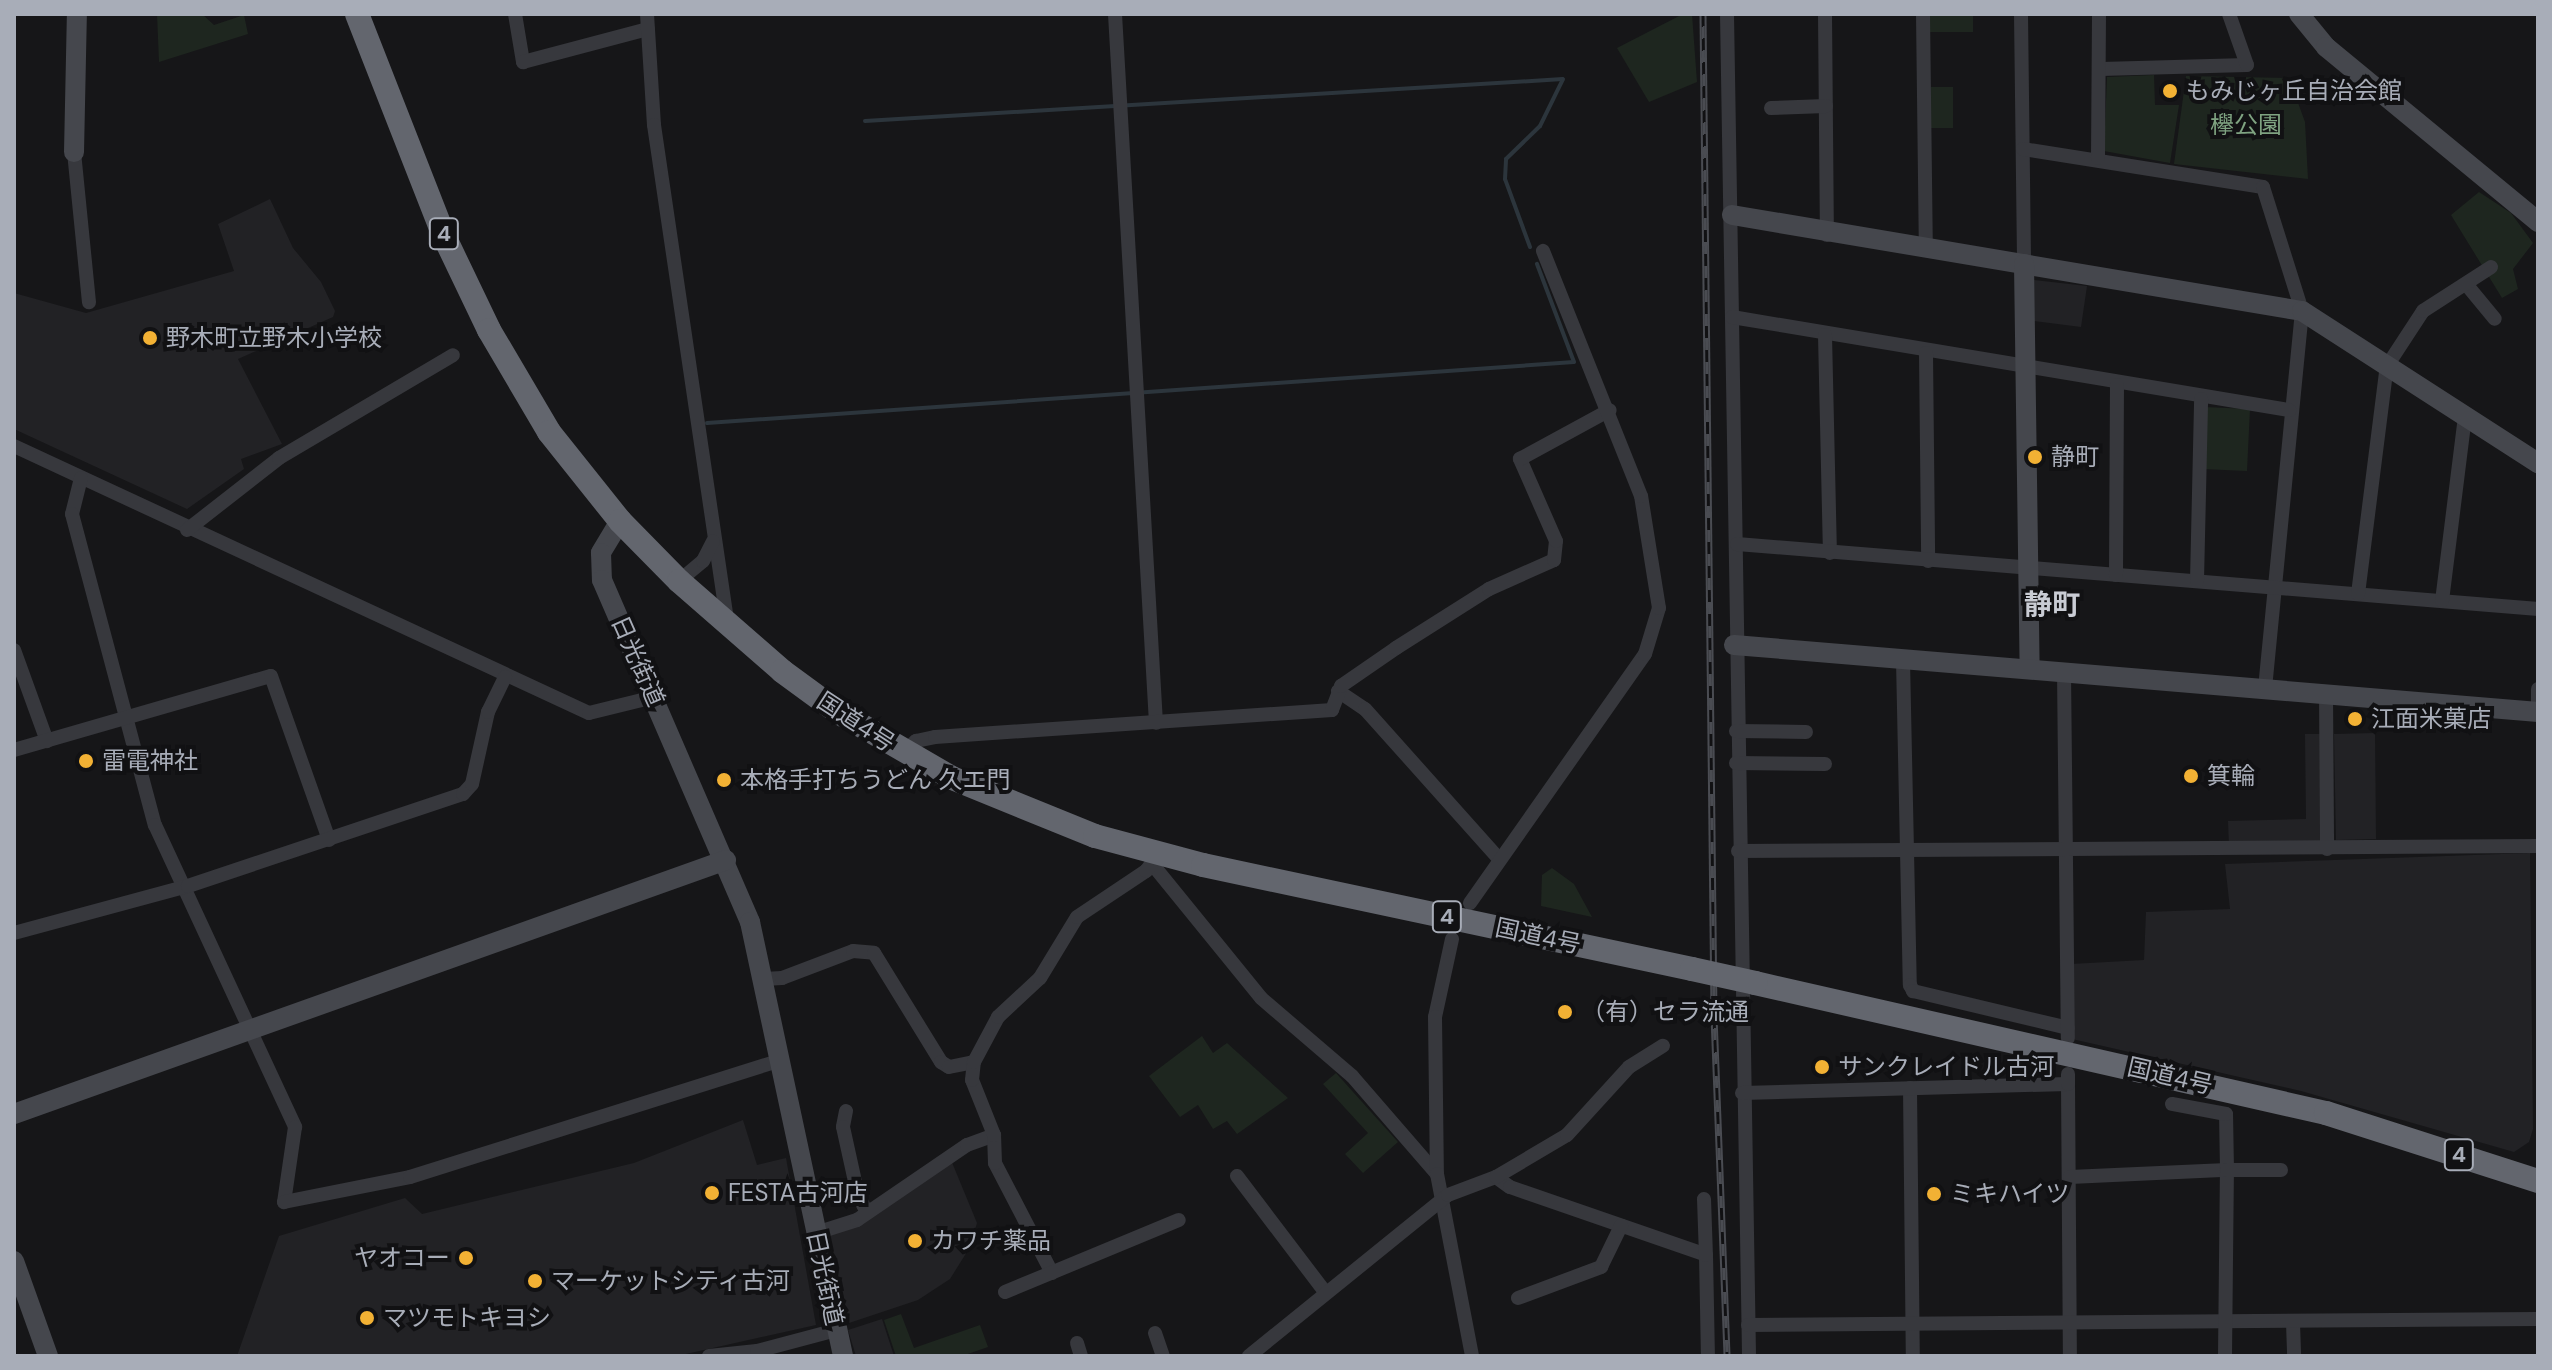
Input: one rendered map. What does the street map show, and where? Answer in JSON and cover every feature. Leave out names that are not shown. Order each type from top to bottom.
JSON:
[{"type":"highway","name":"4","points":[[357,14],[444,236],[489,330],[549,432],[620,521]]},
{"type":"highway","name":"国道4号","points":[[620,521],[729,628],[826,704],[903,753],[1048,819],[1156,860],[1692,969],[2311,1110],[2538,1181]]},
{"type":"street","points":[[77,14],[74,152],[89,302]]},
{"type":"street","points":[[515,14],[523,62],[648,22],[654,125],[713,541],[729,628]]},
{"type":"street","points":[[1115,14],[1156,723]]},
{"type":"street","points":[[1727,14],[1737,544],[1734,645],[1749,1356]]},
{"type":"street","points":[[1825,14],[1827,235]]},
{"type":"street","points":[[1923,14],[1926,249]]},
{"type":"street","points":[[2021,14],[2030,669]]},
{"type":"street","points":[[2098,158],[2099,14]]},
{"type":"street","points":[[2101,69],[2247,65],[2229,14]]},
{"type":"street","points":[[2299,14],[2326,47],[2538,222]]},
{"type":"street","points":[[1771,108],[1826,106]]},
{"type":"street","points":[[2023,149],[2098,158],[2263,187],[2302,311],[2289,410],[2265,687]]},
{"type":"street","points":[[1732,215],[1827,235],[2024,264],[2302,311],[2538,463]]},
{"type":"street","points":[[1470,903],[1645,654],[1656,621],[1660,592],[1649,534],[1610,410],[1543,251]]},
{"type":"street","points":[[2358,594],[2387,366],[2423,311],[2491,267]]},
{"type":"street","points":[[2466,284],[2495,319]]},
{"type":"street","points":[[1732,317],[2117,385],[2289,410]]},
{"type":"street","points":[[1825,335],[1830,553]]},
{"type":"street","points":[[1926,353],[1928,561]]},
{"type":"street","points":[[187,530],[279,458],[453,355]]},
{"type":"street","points":[[2116,575],[2117,385]]},
{"type":"street","points":[[2197,581],[2201,399]]},
{"type":"street","points":[[903,753],[916,741],[935,737],[1327,713],[1338,691],[1456,609],[1554,560],[1556,541],[1520,459],[1610,410]]},
{"type":"street","points":[[2442,601],[2465,417]]},
{"type":"street","points":[[14,446],[187,530],[589,713],[654,697]]},
{"type":"street","points":[[81,478],[72,514],[155,825],[188,886],[295,1127],[284,1202],[410,1177],[780,1060]]},
{"type":"street","name":"日光街道","points":[[620,521],[601,553],[602,580],[742,895],[764,979],[843,1356]]},
{"type":"street","points":[[679,581],[703,561],[713,541]]},
{"type":"street","points":[[1737,544],[2538,609]]},
{"type":"street","points":[[1734,645],[2538,712]]},
{"type":"street","points":[[14,650],[47,741]]},
{"type":"street","points":[[1903,660],[1913,991],[2068,1033],[2064,671]]},
{"type":"street","points":[[14,750],[271,676],[329,840]]},
{"type":"street","points":[[14,933],[188,886],[463,794],[472,784],[488,712],[505,677]]},
{"type":"street","points":[[1338,691],[1365,709],[1499,859]]},
{"type":"street","points":[[2538,691],[2538,704]]},
{"type":"street","points":[[2326,693],[2327,849]]},
{"type":"street","points":[[1736,731],[1806,732]]},
{"type":"street","points":[[1736,763],[1825,764]]},
{"type":"street","points":[[1738,851],[2538,846]]},
{"type":"street","points":[[14,1114],[726,860]]},
{"type":"street","points":[[1052,1273],[995,1163],[994,1135],[972,1080],[974,1062],[998,1017],[1040,978],[1077,917],[1156,860],[1261,998],[1352,1076],[1437,1174]]},
{"type":"street","points":[[1452,939],[1435,1017],[1437,1174],[1440,1205],[1472,1356]]},
{"type":"street","points":[[764,979],[782,978],[853,951],[874,953],[941,1062],[949,1067],[974,1062]]},
{"type":"street","points":[[1249,1356],[1456,1190],[1496,1177],[1567,1135],[1629,1067],[1663,1046]]},
{"type":"street","points":[[1742,1093],[2068,1079],[2070,1356]]},
{"type":"street","points":[[1910,1088],[1913,1356]]},
{"type":"street","points":[[2172,1104],[2226,1114],[2225,1356]]},
{"type":"street","points":[[846,1111],[843,1127],[858,1195],[867,1213]]},
{"type":"street","points":[[816,1233],[867,1213],[967,1145],[994,1135]]},
{"type":"street","points":[[2070,1177],[2281,1170]]},
{"type":"street","points":[[1237,1176],[1325,1292]]},
{"type":"street","points":[[1496,1177],[1510,1187],[1706,1255]]},
{"type":"street","points":[[1704,1199],[1708,1356]]},
{"type":"street","points":[[1005,1292],[1179,1220]]},
{"type":"street","points":[[1518,1298],[1601,1267],[1621,1226]]},
{"type":"street","points":[[14,1261],[48,1356]]},
{"type":"street","points":[[1748,1325],[2538,1319]]},
{"type":"street","points":[[2293,1323],[2294,1356]]},
{"type":"street","points":[[709,1356],[757,1351],[836,1330]]},
{"type":"street","points":[[1155,1333],[1163,1356]]},
{"type":"shaded area","name":"野木町立野木小学校","points":[[270,199],[293,248],[321,282],[335,311],[333,317],[238,359],[282,444],[241,459],[244,469],[187,509],[14,429],[14,293],[86,313],[234,271],[218,224]]},
{"type":"shaded area","points":[[2034,280],[2087,286],[2081,327],[2034,321]]},
{"type":"shaded area","points":[[2375,733],[2376,839],[2336,840],[2334,734]]},
{"type":"shaded area","points":[[2305,734],[2320,734],[2322,844],[2229,846],[2228,821],[2306,819]]},
{"type":"shaded area","points":[[2530,853],[2533,1129],[2529,1142],[2514,1152],[2301,1091],[2072,1039],[2071,964],[2144,960],[2146,912],[2230,909],[2225,864]]},
{"type":"shaded area","name":"マーケットシティ古河","points":[[743,1120],[757,1165],[786,1158],[816,1325],[677,1356],[237,1356],[279,1236],[405,1198],[422,1214],[634,1163]]},
{"type":"shaded area","name":"カワチ薬品","points":[[951,1160],[977,1223],[970,1247],[950,1279],[918,1300],[846,1324],[829,1235]]},
{"type":"shaded area","points":[[882,1319],[894,1356],[856,1356],[848,1330]]},
{"type":"green space","points":[[157,14],[202,14],[214,25],[244,15],[248,34],[159,62]]},
{"type":"green space","points":[[1683,14],[1692,14],[1697,82],[1649,102],[1617,48]]},
{"type":"green space","points":[[1927,14],[1973,14],[1973,32],[1927,32]]},
{"type":"green space","points":[[2154,75],[2155,105],[2179,105],[2170,163],[2104,151],[2107,77]]},
{"type":"green space","name":"欅公園","points":[[2186,76],[2289,78],[2305,122],[2308,179],[2174,164]]},
{"type":"green space","points":[[1931,87],[1953,87],[1953,128],[1931,128]]},
{"type":"green space","points":[[2479,192],[2511,213],[2533,243],[2513,269],[2518,289],[2502,298],[2451,215]]},
{"type":"green space","points":[[2204,407],[2250,409],[2247,471],[2202,469]]},
{"type":"green space","points":[[1552,868],[1574,884],[1592,917],[1541,906],[1542,875]]},
{"type":"green space","points":[[1202,1036],[1213,1053],[1227,1043],[1288,1098],[1237,1134],[1227,1121],[1213,1129],[1198,1105],[1180,1117],[1149,1076]]},
{"type":"green space","points":[[1336,1073],[1398,1142],[1363,1173],[1345,1154],[1368,1133],[1323,1084]]},
{"type":"green space","points":[[901,1314],[914,1348],[980,1325],[988,1347],[962,1356],[896,1356],[884,1320]]},
{"type":"waterway","points":[[865,121],[1563,79]]},
{"type":"waterway","points":[[1530,247],[1505,179],[1506,159],[1540,126],[1563,79]]},
{"type":"waterway","points":[[707,423],[1574,362],[1537,264]]},
{"type":"railway","points":[[1703,14],[1714,1016],[1727,1356]]},
{"type":"place","name":"もみじヶ丘自治会館","points":[[2170,91]]},
{"type":"place","name":"野木町立野木小学校","points":[[150,338]]},
{"type":"place","name":"静町","points":[[2035,457]]},
{"type":"place","name":"江面米菓店","points":[[2355,719]]},
{"type":"place","name":"雷電神社","points":[[86,761]]},
{"type":"place","name":"箕輪","points":[[2191,776]]},
{"type":"place","name":"本格手打ちうどん 久エ門","points":[[724,780]]},
{"type":"place","name":"（有）セラ流通","points":[[1565,1012]]},
{"type":"place","name":"サンクレイドル古河","points":[[1822,1067]]},
{"type":"place","name":"FESTA古河店","points":[[712,1193]]},
{"type":"place","name":"ミキハイツ","points":[[1934,1194]]},
{"type":"place","name":"カワチ薬品","points":[[915,1241]]},
{"type":"place","name":"ヤオコー","points":[[466,1258]]},
{"type":"place","name":"マーケットシティ古河","points":[[535,1281]]},
{"type":"place","name":"マツモトキヨシ","points":[[367,1318]]},
{"type":"district","name":"静町","points":[[2052,605]]}]
